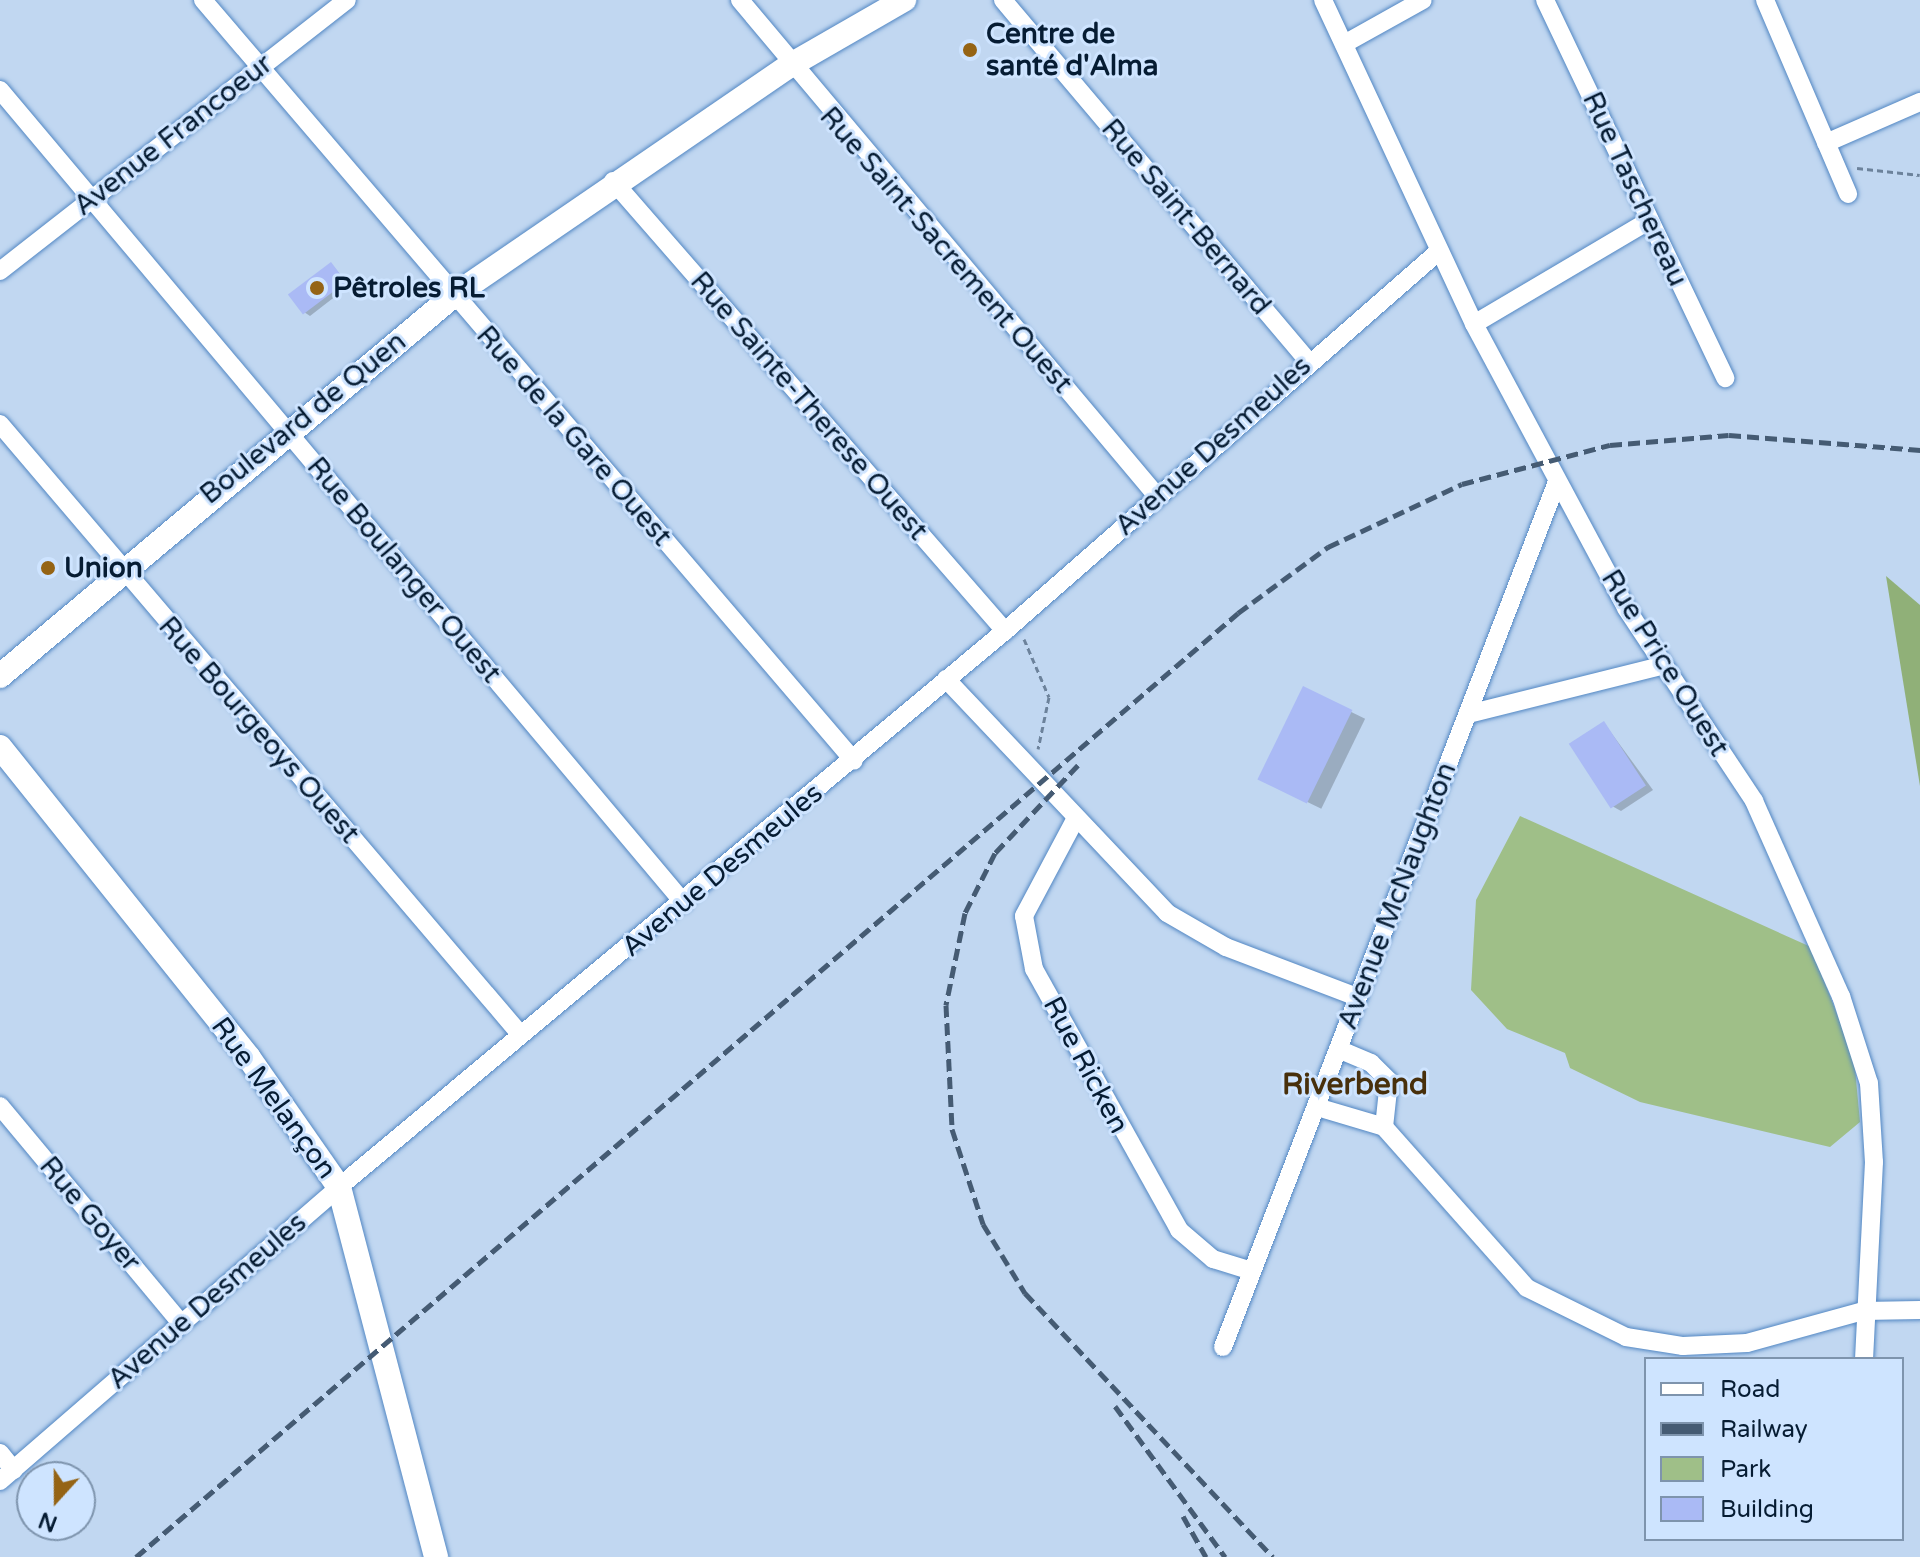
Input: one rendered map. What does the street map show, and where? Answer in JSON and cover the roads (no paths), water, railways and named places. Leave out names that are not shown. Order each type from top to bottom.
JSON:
[{"type":"street","name":"Rue de la Gare Ouest","points":[[203,0],[453,296],[854,761]]},
{"type":"street","name":"Avenue Francoeur","points":[[0,271],[347,0]]},
{"type":"street","name":"Rue Saint-Sacrement Ouest","points":[[740,0],[789,66],[1157,496]]},
{"type":"street","name":"Boulevard de Quen","points":[[0,676],[121,569],[453,296],[613,181],[789,66],[904,0]]},
{"type":"street","name":"Rue Saint-Bernard","points":[[1003,0],[1308,361]]},
{"type":"street","name":"Rue Price Ouest","points":[[1323,0],[1474,324],[1557,482],[1660,666],[1754,801],[1830,970],[1869,1083],[1874,1162],[1863,1311],[1864,1357]]},
{"type":"street","points":[[1344,44],[1423,0]]},
{"type":"street","name":"Rue Taschereau","points":[[1545,0],[1725,378]]},
{"type":"street","points":[[1773,2],[1848,194]]},
{"type":"street","name":"Rue Boulanger Ouest","points":[[0,90],[684,903]]},
{"type":"street","points":[[1826,143],[1920,102]]},
{"type":"street","name":"Rue Sainte-Therese Ouest","points":[[613,181],[1011,626]]},
{"type":"street","points":[[1474,324],[1650,220]]},
{"type":"street","name":"Avenue Desmeules","points":[[7,1476],[180,1322],[520,1034],[854,761],[1011,626],[1308,361],[1439,251]]},
{"type":"street","name":"Rue Bourgeoys Ouest","points":[[0,424],[520,1034]]},
{"type":"street","name":"Avenue McNaughton","points":[[1223,1347],[1557,482]]},
{"type":"street","points":[[1468,714],[1660,666]]},
{"type":"street","points":[[946,679],[1032,777],[1167,913],[1226,947],[1357,997]]},
{"type":"street","name":"Rue Melançon","points":[[0,747],[249,1058],[339,1187],[436,1557]]},
{"type":"street","name":"Rue Ricken","points":[[1076,818],[1028,904],[1025,944],[1034,969],[1179,1230],[1213,1259],[1252,1271]]},
{"type":"street","points":[[1338,1049],[1371,1063],[1389,1081],[1384,1127]]},
{"type":"street","name":"Rue Goyer","points":[[0,1106],[180,1322]]},
{"type":"street","points":[[1317,1107],[1384,1127],[1527,1288],[1626,1337],[1683,1346],[1747,1343],[1863,1311],[1920,1310]]},
{"type":"street","points":[[0,1453],[7,1476]]},
{"type":"railway","points":[[136,1557],[1238,613],[1328,547],[1462,484],[1610,445],[1729,435],[1920,450]]},
{"type":"railway","points":[[1078,765],[995,853],[965,913],[946,1005],[952,1129],[983,1224],[1025,1293],[1273,1557]]},
{"type":"railway","points":[[1115,1406],[1225,1557]]},
{"type":"railway","points":[[1183,1516],[1206,1557]]},
{"type":"place","name":"Centre de santé d'Alma","points":[[970,50]]},
{"type":"place","name":"Pêtroles RL","points":[[317,288]]},
{"type":"place","name":"Union","points":[[48,568]]},
{"type":"district","name":"Riverbend","points":[[1355,1085]]}]
